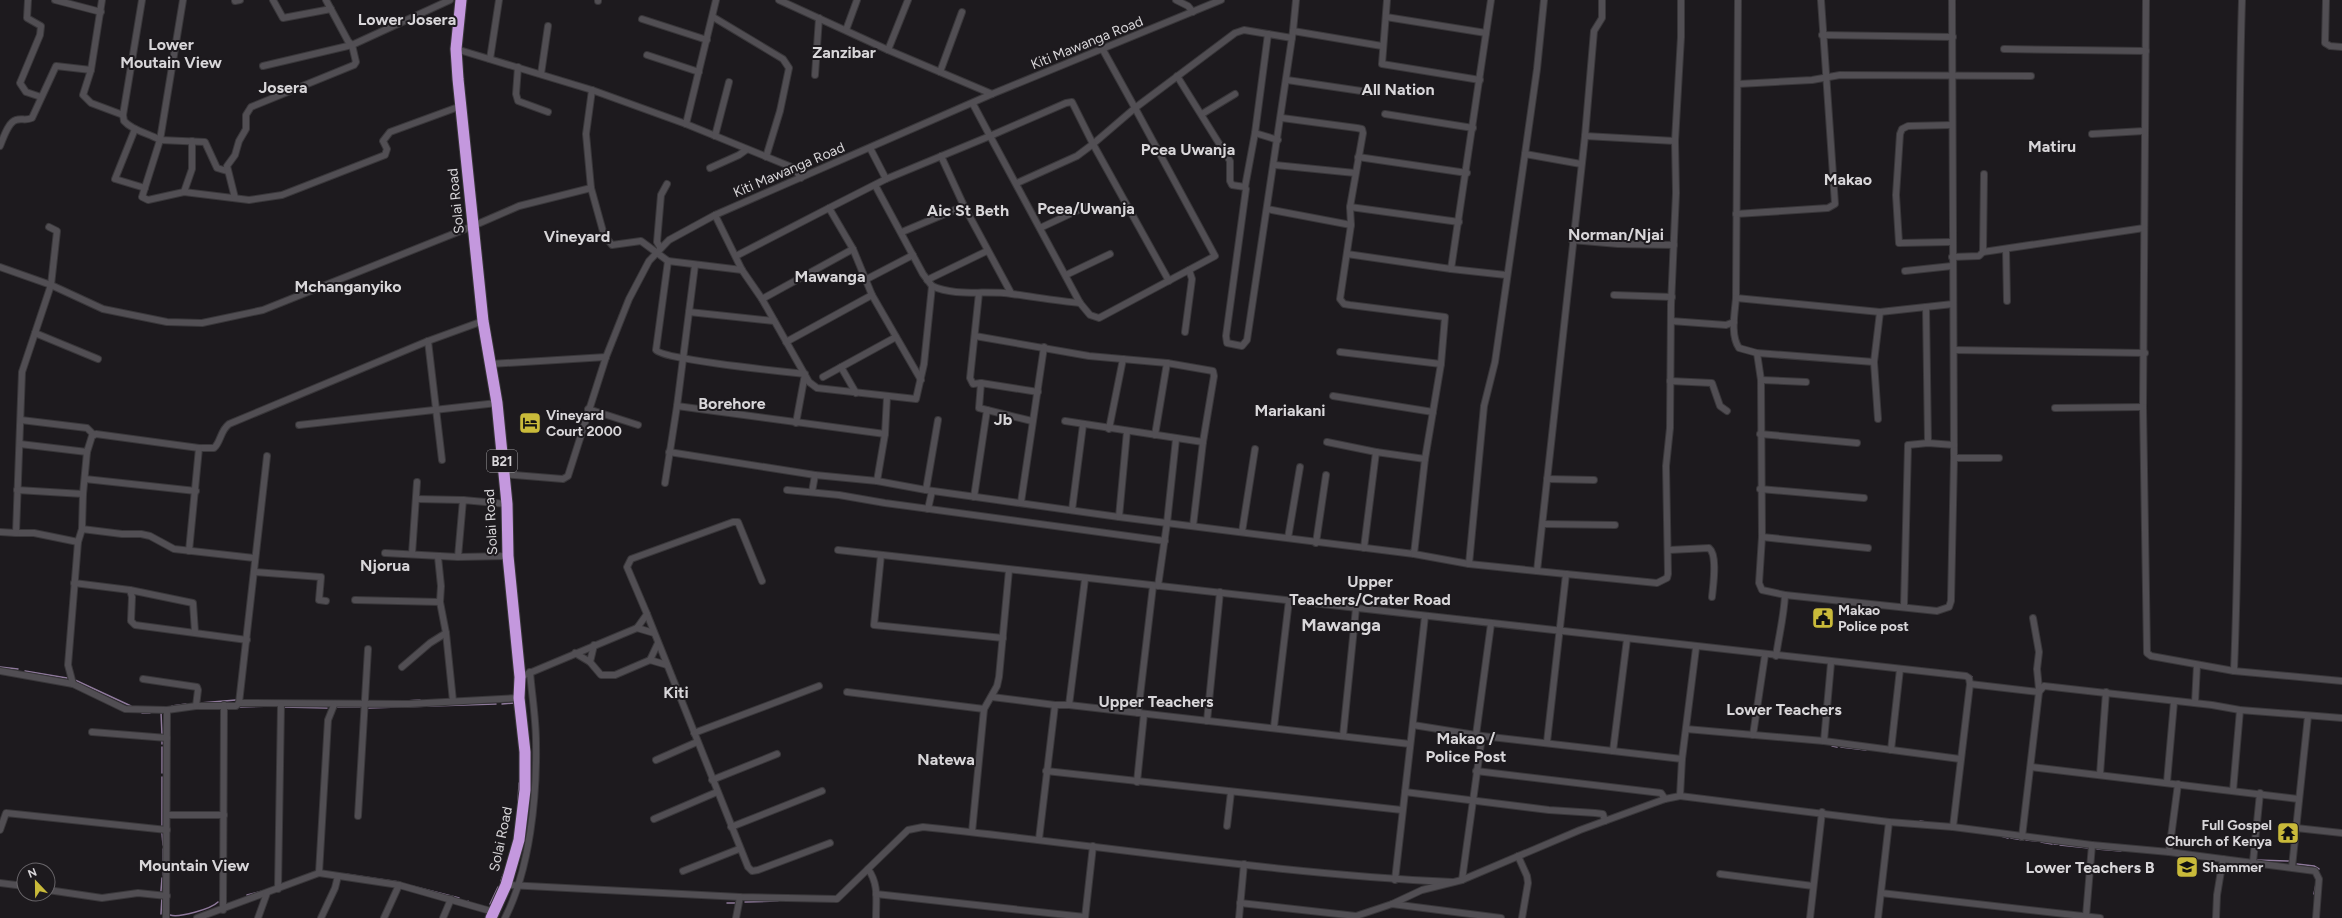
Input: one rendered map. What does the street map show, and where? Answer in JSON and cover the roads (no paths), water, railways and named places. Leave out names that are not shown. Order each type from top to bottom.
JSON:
[{"type":"highway","name":"Solai Road","points":[[461,0],[456,49],[461,106],[483,321],[497,403],[506,504],[508,556],[525,675],[519,698],[525,752],[525,790],[519,840],[512,885],[492,915]]},
{"type":"street","points":[[28,0],[27,18],[41,26],[40,35],[20,83],[26,92],[41,97]]},
{"type":"street","points":[[55,0],[101,12]]},
{"type":"street","points":[[102,0],[91,70],[83,96],[91,103],[123,115]]},
{"type":"street","points":[[142,0],[123,115],[124,121],[135,129],[146,132],[160,140],[205,142],[216,168],[227,171]]},
{"type":"street","points":[[183,0],[160,140],[142,196],[148,200],[184,192],[257,200],[282,195],[385,155],[387,149],[383,141],[390,132],[461,106]]},
{"type":"street","points":[[273,0],[283,18],[331,8]]},
{"type":"street","points":[[235,198],[227,171],[227,166],[235,155],[239,141],[246,129],[246,115],[251,107],[354,65],[356,62],[352,45],[348,41],[326,0]]},
{"type":"street","points":[[263,66],[352,45],[450,0]]},
{"type":"street","points":[[490,59],[499,0]]},
{"type":"street","points":[[686,124],[716,0]]},
{"type":"street","points":[[779,0],[888,50],[992,94]]},
{"type":"street","points":[[846,30],[857,0]]},
{"type":"street","points":[[888,50],[908,0]]},
{"type":"street","points":[[1176,0],[1188,6],[1194,12]]},
{"type":"street","name":"Kiti Mawanga Road","points":[[503,474],[563,479],[568,476],[588,409],[606,357],[630,299],[649,261],[658,249],[715,215],[973,104],[992,94],[1103,50],[1221,0]]},
{"type":"street","points":[[1268,34],[1255,133],[1244,187],[1246,194],[1226,336],[1226,341],[1230,344],[1242,346],[1247,340],[1275,165],[1296,0]]},
{"type":"street","points":[[1387,0],[1381,61],[1384,65],[1480,80]]},
{"type":"street","points":[[1451,269],[1467,173],[1491,0]]},
{"type":"street","points":[[1469,564],[1484,406],[1495,362],[1506,275],[1537,69],[1544,0]]},
{"type":"street","points":[[1537,571],[1548,479],[1572,240],[1585,136],[1594,31],[1602,18],[1602,0]]},
{"type":"street","points":[[670,452],[815,475],[877,481],[974,497],[1021,502],[1119,517],[1288,538],[1316,543],[1414,554],[1469,564],[1657,583],[1667,578],[1669,550],[1666,466],[1670,428],[1671,321],[1676,193],[1675,141],[1681,37],[1681,0]]},
{"type":"street","points":[[1738,0],[1736,298],[1734,322],[1736,343],[1739,348],[1757,353],[1874,362]]},
{"type":"street","points":[[1736,214],[1828,208],[1835,204],[1834,165],[1825,78],[1821,0]]},
{"type":"street","points":[[1757,353],[1761,380],[1760,489],[1762,537],[1759,583],[1762,590],[1768,593],[1785,595],[1937,610],[1948,607],[1951,601],[1954,458],[1954,304],[1951,242],[1953,77],[1952,0]]},
{"type":"street","points":[[2146,0],[2144,131],[2146,177],[2144,228],[2145,352],[2143,407],[2146,653],[2151,656],[2234,671],[2342,681]]},
{"type":"street","points":[[2234,671],[2238,567],[2239,172],[2242,0]]},
{"type":"street","points":[[2326,0],[2325,43],[2330,46],[2342,47]]},
{"type":"street","points":[[940,72],[962,12]]},
{"type":"street","points":[[713,17],[783,59],[788,68],[780,111],[766,157]]},
{"type":"street","points":[[1386,17],[1486,33]]},
{"type":"street","points":[[815,75],[819,18]]},
{"type":"street","points":[[642,19],[707,40]]},
{"type":"street","points":[[541,74],[548,26]]},
{"type":"street","points":[[1017,183],[1077,156],[1094,144],[1135,108],[1235,33],[1244,30],[1292,38]]},
{"type":"street","points":[[1293,31],[1382,46]]},
{"type":"street","points":[[1822,35],[1953,37]]},
{"type":"street","points":[[456,49],[518,66],[592,90],[686,124],[746,150],[794,168],[801,178]]},
{"type":"street","points":[[973,104],[1017,183],[1080,303],[1090,315],[1099,318],[1215,256],[1103,50]]},
{"type":"street","points":[[2004,50],[2146,50]]},
{"type":"street","points":[[647,55],[699,72]]},
{"type":"street","points":[[0,146],[11,123],[17,119],[25,120],[32,118],[56,66],[91,70]]},
{"type":"street","points":[[518,66],[516,94],[518,101],[548,112]]},
{"type":"street","points":[[1738,84],[1825,78],[1840,75],[1953,77],[2032,76]]},
{"type":"street","points":[[1177,76],[1230,161],[1230,181],[1232,185],[1244,187]]},
{"type":"street","points":[[1287,80],[1368,92]]},
{"type":"street","points":[[715,136],[729,82]]},
{"type":"street","points":[[592,90],[586,134],[591,188],[604,235],[612,245],[641,241],[658,249],[668,261],[742,270]]},
{"type":"street","points":[[1202,114],[1235,94]]},
{"type":"street","points":[[736,256],[886,179],[1072,102],[1169,281]]},
{"type":"street","points":[[1385,114],[1473,128]]},
{"type":"street","points":[[1282,118],[1362,129],[1363,133],[1350,207],[1351,225],[1340,299],[1350,305],[1443,315],[1445,319],[1440,364],[1425,459],[1414,554]]},
{"type":"street","points":[[1951,242],[1899,243],[1896,195],[1900,134],[1902,129],[1908,126],[1952,126]]},
{"type":"street","points":[[135,129],[115,179],[145,188]]},
{"type":"street","points":[[2092,134],[2144,131]]},
{"type":"street","points":[[1255,133],[1278,140]]},
{"type":"street","points":[[1585,136],[1675,141]]},
{"type":"street","points":[[184,192],[192,169],[192,141]]},
{"type":"street","points":[[870,148],[886,179]]},
{"type":"street","points":[[710,168],[739,156],[746,150]]},
{"type":"street","points":[[1525,154],[1581,164]]},
{"type":"street","points":[[941,156],[964,206],[1011,294]]},
{"type":"street","points":[[1358,157],[1467,173]]},
{"type":"street","points":[[1275,165],[1355,173]]},
{"type":"street","points":[[1983,252],[1984,174]]},
{"type":"street","points":[[658,249],[657,242],[661,195],[667,184]]},
{"type":"street","points":[[875,185],[927,280],[932,286],[940,289],[979,293],[1011,294],[1051,301],[1080,303]]},
{"type":"street","points":[[0,267],[50,285],[110,311],[167,322],[202,323],[263,310],[473,226],[518,206],[591,188]]},
{"type":"street","points":[[902,232],[964,206]]},
{"type":"street","points":[[1040,228],[1085,207]]},
{"type":"street","points":[[1350,207],[1459,222]]},
{"type":"street","points":[[829,208],[853,249],[872,295],[921,380]]},
{"type":"street","points":[[1267,209],[1351,225]]},
{"type":"street","points":[[715,215],[742,270],[762,299],[809,382],[817,388],[915,400],[917,398],[921,380],[932,286]]},
{"type":"street","points":[[16,533],[22,372],[50,285],[57,231],[49,227]]},
{"type":"street","points":[[1952,257],[1979,256],[1983,252],[2144,228]]},
{"type":"street","points":[[1572,240],[1618,244],[1674,245]]},
{"type":"street","points":[[762,299],[853,249]]},
{"type":"street","points":[[2006,249],[2007,301]]},
{"type":"street","points":[[927,280],[987,251]]},
{"type":"street","points":[[1066,275],[1110,254]]},
{"type":"street","points":[[1347,254],[1451,269],[1506,275]]},
{"type":"street","points":[[865,280],[913,255]]},
{"type":"street","points":[[668,261],[656,350],[660,354],[682,359],[805,374]]},
{"type":"street","points":[[665,482],[677,406],[695,265]]},
{"type":"street","points":[[1906,272],[1952,266]]},
{"type":"street","points":[[1184,332],[1192,279],[1189,270]]},
{"type":"street","points":[[979,293],[970,378],[973,384],[981,383],[1038,392]]},
{"type":"street","points":[[786,342],[872,295]]},
{"type":"street","points":[[1614,295],[1672,297]]},
{"type":"street","points":[[1736,298],[1880,312],[1954,304]]},
{"type":"street","points":[[1926,307],[1928,443]]},
{"type":"street","points":[[689,312],[774,321]]},
{"type":"street","points":[[1878,419],[1874,362],[1880,312]]},
{"type":"street","points":[[20,420],[87,428],[94,435],[199,448],[216,446],[221,433],[229,424],[428,341],[483,321]]},
{"type":"street","points":[[1671,321],[1726,325],[1734,322]]},
{"type":"street","points":[[35,333],[98,359]]},
{"type":"street","points":[[975,336],[1089,356],[1167,363],[1210,370],[1214,373],[1203,442],[1193,526]]},
{"type":"street","points":[[823,377],[896,337]]},
{"type":"street","points":[[428,341],[442,460]]},
{"type":"street","points":[[1021,502],[1044,347]]},
{"type":"street","points":[[1954,350],[2145,352]]},
{"type":"street","points":[[1340,352],[1440,364]]},
{"type":"street","points":[[490,364],[606,357]]},
{"type":"street","points":[[1109,429],[1123,359]]},
{"type":"street","points":[[1155,435],[1167,363]]},
{"type":"street","points":[[841,367],[856,393]]},
{"type":"street","points":[[796,423],[805,374]]},
{"type":"street","points":[[1761,380],[1806,382]]},
{"type":"street","points":[[1670,381],[1712,383],[1720,406],[1727,411]]},
{"type":"street","points":[[981,383],[979,408],[1032,421]]},
{"type":"street","points":[[1333,396],[1433,412]]},
{"type":"street","points":[[877,481],[885,434],[887,397]]},
{"type":"street","points":[[299,425],[436,408],[497,403]]},
{"type":"street","points":[[677,406],[885,434]]},
{"type":"street","points":[[2055,408],[2143,407]]},
{"type":"street","points":[[588,409],[638,425]]},
{"type":"street","points":[[974,497],[988,410]]},
{"type":"street","points":[[928,509],[938,420]]},
{"type":"street","points":[[1065,421],[1109,429],[1203,442]]},
{"type":"street","points":[[1072,510],[1083,425]]},
{"type":"street","points":[[1119,517],[1127,431]]},
{"type":"street","points":[[1760,434],[1857,443]]},
{"type":"street","points":[[73,684],[68,665],[74,583],[78,542],[82,529],[83,494],[87,452],[94,435]]},
{"type":"street","points":[[1137,782],[1141,714],[1155,586],[1165,540],[1176,439]]},
{"type":"street","points":[[1327,442],[1376,452],[1425,459]]},
{"type":"street","points":[[1904,606],[1906,453],[1908,445],[1928,443],[1954,445]]},
{"type":"street","points":[[20,444],[87,452]]},
{"type":"street","points":[[189,551],[199,448]]},
{"type":"street","points":[[1242,532],[1255,449]]},
{"type":"street","points":[[1364,548],[1376,452]]},
{"type":"street","points":[[239,704],[255,572],[254,558],[267,456]]},
{"type":"street","points":[[1954,458],[1999,458]]},
{"type":"street","points":[[1288,538],[1300,467]]},
{"type":"street","points":[[812,492],[815,475]]},
{"type":"street","points":[[1316,543],[1326,475]]},
{"type":"street","points":[[85,479],[196,490]]},
{"type":"street","points":[[1548,479],[1594,480]]},
{"type":"street","points":[[412,554],[417,482]]},
{"type":"street","points":[[1760,489],[1864,498]]},
{"type":"street","points":[[17,490],[83,494]]},
{"type":"street","points":[[787,490],[812,492],[928,509],[1165,540]]},
{"type":"street","points":[[416,499],[463,500],[506,504]]},
{"type":"street","points":[[458,557],[463,500]]},
{"type":"street","points":[[762,580],[738,522],[733,522],[631,559],[628,562],[629,575],[647,614],[739,848],[752,871],[830,843]]},
{"type":"street","points":[[1543,524],[1615,525]]},
{"type":"street","points":[[82,529],[141,534],[150,536],[174,549],[254,558]]},
{"type":"street","points":[[0,532],[34,533],[78,542]]},
{"type":"street","points":[[1762,537],[1868,548]]},
{"type":"street","points":[[1669,550],[1709,548],[1712,550],[1714,558],[1712,597]]},
{"type":"street","points":[[838,550],[1085,579],[1220,592],[1491,624],[1559,630],[1696,648],[1966,676],[1969,678],[1970,684],[1953,827]]},
{"type":"street","points":[[385,553],[438,557],[508,556]]},
{"type":"street","points":[[881,555],[874,625],[1003,638]]},
{"type":"street","points":[[438,557],[441,586],[440,602],[446,633],[452,701]]},
{"type":"street","points":[[972,832],[984,709],[992,697],[999,677],[1009,570]]},
{"type":"street","points":[[255,572],[321,577],[319,600],[326,601]]},
{"type":"street","points":[[1547,742],[1566,574]]},
{"type":"street","points":[[1069,705],[1085,579]]},
{"type":"street","points":[[74,583],[130,590],[193,603],[195,632]]},
{"type":"street","points":[[130,590],[132,597],[131,621],[135,625],[247,640]]},
{"type":"street","points":[[1207,721],[1220,592]]},
{"type":"street","points":[[1776,656],[1781,620],[1784,613],[1785,595]]},
{"type":"street","points":[[355,600],[440,602]]},
{"type":"street","points":[[1274,728],[1289,600]]},
{"type":"street","points":[[1343,736],[1356,608]]},
{"type":"street","points":[[505,918],[514,899],[512,885],[527,856],[535,778],[536,742],[525,675],[575,652],[637,628],[647,614]]},
{"type":"street","points":[[1395,880],[1425,616]]},
{"type":"street","points":[[2022,837],[2039,690],[2037,669],[2039,652],[2033,618]]},
{"type":"street","points":[[1462,880],[1471,801],[1476,772],[1491,624]]},
{"type":"street","points":[[637,628],[654,633]]},
{"type":"street","points":[[402,667],[430,643],[446,633]]},
{"type":"street","points":[[1613,751],[1627,639]]},
{"type":"street","points":[[650,660],[658,643]]},
{"type":"street","points":[[590,662],[594,645]]},
{"type":"street","points":[[1680,796],[1682,760],[1696,648]]},
{"type":"street","points":[[358,816],[368,649]]},
{"type":"street","points":[[575,652],[590,662],[596,672],[607,676],[650,660],[667,665]]},
{"type":"street","points":[[1753,735],[1765,655]]},
{"type":"street","points":[[1824,741],[1831,663]]},
{"type":"street","points":[[2195,703],[2197,665]]},
{"type":"street","points":[[1891,750],[1900,669]]},
{"type":"street","points":[[0,671],[73,684],[125,709],[167,710],[196,706],[236,706],[239,704],[364,705],[519,698]]},
{"type":"street","points":[[143,680],[197,687],[196,706]]},
{"type":"street","points":[[1970,684],[2039,690],[2047,685],[2240,710],[2342,718]]},
{"type":"street","points":[[694,733],[819,686]]},
{"type":"street","points":[[847,692],[984,709]]},
{"type":"street","points":[[2100,774],[2106,692]]},
{"type":"street","points":[[992,697],[1410,744]]},
{"type":"street","points":[[2167,782],[2174,702]]},
{"type":"street","points":[[223,910],[224,705]]},
{"type":"street","points":[[278,889],[281,705]]},
{"type":"street","points":[[319,873],[328,720],[334,705]]},
{"type":"street","points":[[1039,839],[1054,705]]},
{"type":"street","points":[[166,918],[167,710]]},
{"type":"street","points":[[2233,791],[2240,710]]},
{"type":"street","points":[[2292,867],[2308,716]]},
{"type":"street","points":[[1413,725],[1479,736],[1547,742],[1682,760]]},
{"type":"street","points":[[1686,729],[1824,741],[1960,759]]},
{"type":"street","points":[[92,732],[167,738]]},
{"type":"street","points":[[656,760],[698,742]]},
{"type":"street","points":[[712,780],[777,754]]},
{"type":"street","points":[[2031,767],[2071,773],[2100,774],[2260,793],[2298,799]]},
{"type":"street","points":[[1046,771],[1402,810]]},
{"type":"street","points":[[1476,772],[1661,793],[1665,799]]},
{"type":"street","points":[[2169,852],[2178,784]]},
{"type":"street","points":[[731,827],[822,791]]},
{"type":"street","points":[[654,819],[717,792]]},
{"type":"street","points":[[1227,826],[1232,792]]},
{"type":"street","points":[[1405,792],[1549,810],[1603,814],[1605,821]]},
{"type":"street","points":[[2253,862],[2260,793]]},
{"type":"street","points":[[1240,903],[1356,916],[1392,904],[1422,890],[1462,880],[1605,821],[1665,799],[1680,796],[1822,812],[1889,822],[1953,827],[2092,846],[2169,852],[2315,871],[2318,874],[2319,892],[2316,918]]},
{"type":"street","points":[[0,830],[6,812],[167,830]]},
{"type":"street","points":[[1810,918],[1822,812]]},
{"type":"street","points":[[167,815],[224,816]]},
{"type":"street","points":[[1878,918],[1889,822]]},
{"type":"street","points":[[512,885],[740,897],[837,899],[908,830],[914,828],[1039,839],[1244,864],[1395,880],[1454,882]]},
{"type":"street","points":[[2296,828],[2342,834]]},
{"type":"street","points":[[876,894],[1085,918],[1093,846]]},
{"type":"street","points":[[2086,916],[2092,846]]},
{"type":"street","points":[[683,871],[739,848]]},
{"type":"street","points":[[1518,856],[1527,876],[1528,883],[1522,918]]},
{"type":"street","points":[[2216,918],[2217,894],[2223,859]]},
{"type":"street","points":[[1239,918],[1244,864]]},
{"type":"street","points":[[868,869],[874,877],[876,918]]},
{"type":"street","points":[[197,918],[223,910],[319,873],[399,885],[451,899],[492,915]]},
{"type":"street","points":[[1720,874],[1813,886]]},
{"type":"street","points":[[321,918],[335,888],[338,876]]},
{"type":"street","points":[[0,883],[16,885]]},
{"type":"street","points":[[384,918],[399,885]]},
{"type":"street","points":[[56,891],[102,898],[138,892],[167,896]]},
{"type":"street","points":[[258,918],[267,893]]},
{"type":"street","points":[[1881,893],[2100,918]]},
{"type":"street","points":[[736,918],[740,897]]},
{"type":"street","points":[[443,918],[451,899]]},
{"type":"street","points":[[1392,904],[1501,918]]},
{"type":"street","points":[[2039,918],[2040,911]]},
{"type":"waterway","points":[[0,667],[18,669]]},
{"type":"waterway","points":[[25,671],[67,678]]},
{"type":"waterway","points":[[1967,674],[1972,677]]},
{"type":"waterway","points":[[75,680],[131,706]]},
{"type":"waterway","points":[[200,703],[236,700]]},
{"type":"waterway","points":[[406,701],[420,700]]},
{"type":"waterway","points":[[385,701],[400,701]]},
{"type":"waterway","points":[[502,704],[514,703]]},
{"type":"waterway","points":[[172,706],[186,704]]},
{"type":"waterway","points":[[367,708],[496,704]]},
{"type":"waterway","points":[[237,707],[275,706]]},
{"type":"waterway","points":[[157,707],[164,707]]},
{"type":"waterway","points":[[282,707],[327,708]]},
{"type":"waterway","points":[[336,707],[362,707]]},
{"type":"waterway","points":[[192,709],[216,709]]},
{"type":"waterway","points":[[161,712],[162,735]]},
{"type":"waterway","points":[[142,713],[150,713]]},
{"type":"waterway","points":[[1832,746],[1837,747]]},
{"type":"waterway","points":[[162,747],[162,773]]},
{"type":"waterway","points":[[1841,747],[1866,750]]},
{"type":"waterway","points":[[162,777],[162,827]]},
{"type":"waterway","points":[[518,803],[519,783]]},
{"type":"waterway","points":[[1920,821],[1926,822]]},
{"type":"waterway","points":[[162,833],[163,845]]},
{"type":"waterway","points":[[2001,836],[2008,838]]},
{"type":"waterway","points":[[2011,838],[2023,840]]},
{"type":"waterway","points":[[2026,840],[2038,841]]},
{"type":"waterway","points":[[2041,842],[2052,844]]},
{"type":"waterway","points":[[2060,845],[2089,848]]},
{"type":"waterway","points":[[163,849],[163,861]]},
{"type":"waterway","points":[[2097,849],[2121,851]]},
{"type":"waterway","points":[[2255,860],[2290,861]]},
{"type":"waterway","points":[[2297,864],[2314,866],[2319,869]]},
{"type":"waterway","points":[[163,866],[163,875]]},
{"type":"waterway","points":[[345,874],[399,882]]},
{"type":"waterway","points":[[501,881],[503,875]]},
{"type":"waterway","points":[[161,891],[162,878]]},
{"type":"waterway","points":[[2314,894],[2316,884]]},
{"type":"waterway","points":[[412,886],[459,898]]},
{"type":"waterway","points":[[490,904],[498,887]]},
{"type":"waterway","points":[[247,895],[263,891]]},
{"type":"waterway","points":[[161,914],[162,897]]},
{"type":"waterway","points":[[745,902],[778,901]]},
{"type":"waterway","points":[[170,915],[174,916],[195,912],[218,902]]},
{"type":"waterway","points":[[727,903],[735,903]]},
{"type":"place","name":"Vineyard Court 2000","points":[[530,423]]},
{"type":"place","name":"Makao Police post","points":[[1823,618]]},
{"type":"place","name":"Full Gospel Church of Kenya","points":[[2288,833]]},
{"type":"place","name":"Shammer","points":[[2187,867]]},
{"type":"district","name":"Lower Josera","points":[[407,19]]},
{"type":"district","name":"Zanzibar","points":[[844,52]]},
{"type":"district","name":"Lower Moutain View","points":[[171,53]]},
{"type":"district","name":"Josera","points":[[283,87]]},
{"type":"district","name":"All Nation","points":[[1398,89]]},
{"type":"district","name":"Matiru","points":[[2052,146]]},
{"type":"district","name":"Pcea Uwanja","points":[[1188,149]]},
{"type":"district","name":"Makao","points":[[1848,179]]},
{"type":"district","name":"Pcea/Uwanja","points":[[1086,208]]},
{"type":"district","name":"Aic St Beth","points":[[968,210]]},
{"type":"district","name":"Norman/Njai","points":[[1616,234]]},
{"type":"district","name":"Vineyard","points":[[577,236]]},
{"type":"district","name":"Mawanga","points":[[830,276]]},
{"type":"district","name":"Mchanganyiko","points":[[348,286]]},
{"type":"district","name":"Borehore","points":[[732,403]]},
{"type":"district","name":"Mariakani","points":[[1290,410]]},
{"type":"district","name":"Jb","points":[[1003,419]]},
{"type":"district","name":"Njorua","points":[[385,565]]},
{"type":"district","name":"Upper Teachers/Crater Road","points":[[1370,590]]},
{"type":"district","name":"Mawanga","points":[[1341,625]]},
{"type":"district","name":"Kiti","points":[[676,692]]},
{"type":"district","name":"Upper Teachers","points":[[1156,701]]},
{"type":"district","name":"Lower Teachers","points":[[1784,709]]},
{"type":"district","name":"Makao / Police Post","points":[[1466,747]]},
{"type":"district","name":"Natewa","points":[[946,759]]},
{"type":"district","name":"Mountain View","points":[[194,865]]},
{"type":"district","name":"Lower Teachers B","points":[[2090,867]]}]
